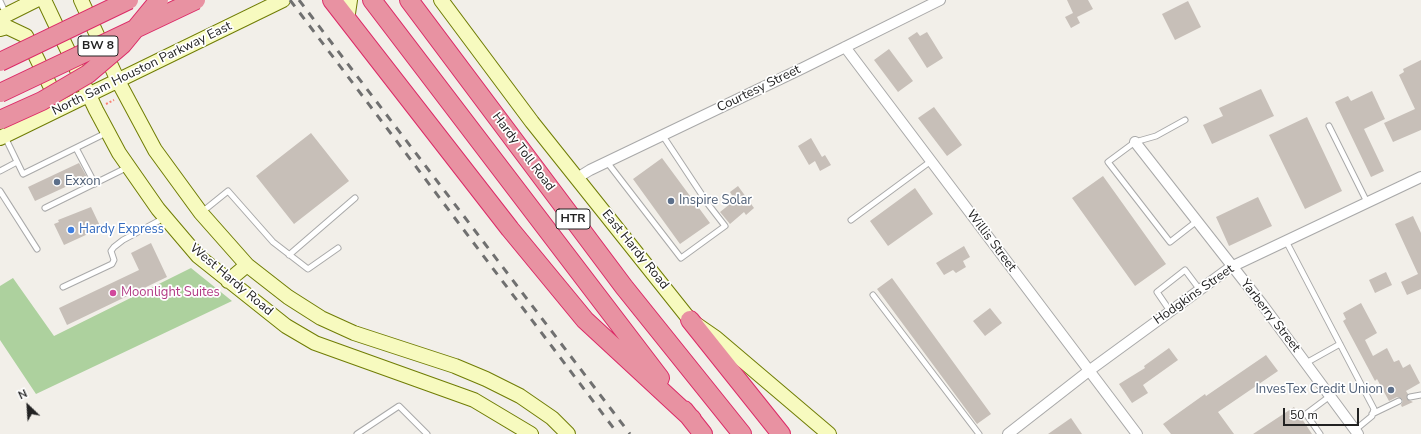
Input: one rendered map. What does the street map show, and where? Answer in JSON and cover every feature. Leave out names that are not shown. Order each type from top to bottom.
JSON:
[{"type":"highway","name":"BW 8","points":[[0,62],[129,0]]},
{"type":"highway","points":[[1,131],[42,100],[88,74],[122,45],[160,0]]},
{"type":"highway","name":"BW 8","points":[[0,93],[196,0]]},
{"type":"highway","points":[[332,0],[510,229],[585,320],[692,419]]},
{"type":"highway","name":"Hardy Toll Road","points":[[409,0],[624,287],[742,434]]},
{"type":"highway","name":"HTR","points":[[376,5],[703,434]]},
{"type":"highway","points":[[690,320],[781,434]]},
{"type":"main road","points":[[3,16],[36,0]]},
{"type":"main road","name":"West Hardy Road","points":[[44,0],[89,95],[108,132],[129,167],[165,217],[198,256],[286,326],[315,343],[474,400],[531,434]]},
{"type":"main road","name":"West Hardy Road","points":[[81,0],[118,81],[155,150],[201,213],[247,265],[288,297],[321,318],[354,332],[455,366],[486,379],[520,396],[552,418],[568,434]]},
{"type":"main road","name":"North Sam Houston Parkway East","points":[[1,131],[24,126],[283,0]]},
{"type":"main road","points":[[347,20],[350,0]]},
{"type":"main road","name":"East Hardy Road","points":[[441,0],[532,122],[690,320],[716,338],[829,434]]},
{"type":"main road","points":[[0,29],[8,27],[26,36],[56,96],[53,106],[48,111],[24,126]]},
{"type":"main road","points":[[228,280],[247,265]]},
{"type":"street","name":"Courtesy Street","points":[[577,178],[590,170],[663,136],[940,0]]},
{"type":"street","name":"Willis Street","points":[[845,47],[1137,434]]},
{"type":"street","name":"Yarberry Street","points":[[1135,142],[1306,363],[1356,432]]},
{"type":"street","name":"Hodgkins Street","points":[[1008,434],[1090,370],[1232,267],[1421,177]]},
{"type":"lane","points":[[0,1],[3,16]]},
{"type":"lane","points":[[1185,120],[1156,136],[1135,142],[1108,162],[1170,242],[1197,221]]},
{"type":"lane","points":[[1328,126],[1367,202]]},
{"type":"lane","points":[[1,131],[23,174],[108,132]]},
{"type":"lane","points":[[607,162],[681,258],[725,226],[708,204],[663,136]]},
{"type":"lane","points":[[76,148],[95,184]]},
{"type":"lane","points":[[851,220],[931,161]]},
{"type":"lane","points":[[0,171],[17,162]]},
{"type":"lane","points":[[44,208],[129,167]]},
{"type":"lane","points":[[0,191],[37,249]]},
{"type":"lane","points":[[201,213],[228,191],[273,242],[308,269],[338,248]]},
{"type":"lane","points":[[289,255],[355,198]]},
{"type":"lane","points":[[63,287],[112,264],[114,260],[111,251],[114,247],[123,240],[165,217]]},
{"type":"lane","points":[[1286,241],[1374,409],[1372,414]]},
{"type":"lane","points":[[1170,312],[1157,292],[1185,270],[1200,290]]},
{"type":"lane","points":[[873,295],[979,434]]},
{"type":"lane","points":[[1306,363],[1340,344]]},
{"type":"lane","points":[[1410,397],[1421,395]]},
{"type":"lane","points":[[1320,434],[1306,414],[1330,396]]},
{"type":"lane","points":[[1356,432],[1372,414],[1399,401]]},
{"type":"lane","points":[[357,434],[398,406],[427,434]]},
{"type":"path","points":[[100,107],[115,99]]},
{"type":"green space","points":[[191,268],[232,301],[36,394],[0,340],[0,286],[13,278],[54,336]]},
{"type":"building","points":[[1067,0],[1088,0],[1093,9],[1077,17],[1080,23],[1071,28],[1065,17],[1073,13]]},
{"type":"building","points":[[1188,1],[1201,27],[1175,40],[1162,14]]},
{"type":"building","points":[[917,32],[920,36],[927,32],[943,58],[927,68],[908,38]]},
{"type":"building","points":[[889,49],[913,81],[898,92],[874,60]]},
{"type":"building","points":[[1421,60],[1421,130],[1393,142],[1384,123],[1415,109],[1399,75],[1404,72],[1403,69]]},
{"type":"building","points":[[1261,89],[1274,116],[1212,144],[1203,125],[1223,116],[1219,108]]},
{"type":"building","points":[[1372,91],[1385,119],[1364,129],[1384,171],[1371,177],[1335,102],[1348,96],[1351,101]]},
{"type":"building","points":[[934,107],[962,145],[947,156],[918,118]]},
{"type":"building","points":[[1307,117],[1342,191],[1305,209],[1269,135]]},
{"type":"building","points":[[311,133],[349,181],[294,224],[256,176]]},
{"type":"building","points":[[811,138],[822,157],[825,155],[831,165],[820,171],[815,161],[809,165],[798,146]]},
{"type":"building","name":"Inspire Solar","points":[[662,158],[710,223],[680,244],[633,179]]},
{"type":"building","name":"Exxon","points":[[79,163],[87,177],[35,201],[28,187]]},
{"type":"building","points":[[1103,176],[1166,264],[1135,286],[1072,198]]},
{"type":"building","points":[[738,186],[754,208],[746,215],[744,212],[730,224],[720,212],[735,200],[730,192]]},
{"type":"building","points":[[915,188],[933,214],[888,246],[870,221]]},
{"type":"building","points":[[1258,197],[1272,226],[1229,246],[1216,217]]},
{"type":"building","points":[[91,207],[101,228],[64,245],[54,224],[59,222],[58,220]]},
{"type":"building","points":[[1413,216],[1421,233],[1421,289],[1407,295],[1401,282],[1418,274],[1395,224]]},
{"type":"building","name":"Moonlight Suites","points":[[151,243],[167,277],[67,325],[59,308],[139,270],[131,253]]},
{"type":"building","points":[[964,246],[970,257],[963,261],[966,267],[956,273],[953,270],[944,275],[936,263]]},
{"type":"building","points":[[1386,272],[1392,285],[1375,293],[1369,280]]},
{"type":"building","points":[[892,278],[991,414],[977,424],[877,289]]},
{"type":"building","points":[[1361,303],[1377,333],[1365,340],[1373,356],[1387,348],[1394,362],[1399,360],[1403,368],[1410,364],[1420,383],[1406,391],[1408,394],[1407,399],[1413,402],[1402,407],[1401,405],[1403,401],[1401,398],[1397,397],[1389,401],[1377,379],[1375,381],[1343,321],[1346,319],[1343,313]]},
{"type":"building","points":[[990,308],[1002,323],[985,336],[973,321]]},
{"type":"building","points":[[1169,348],[1178,360],[1143,385],[1148,393],[1132,403],[1119,384],[1145,368],[1144,366]]},
{"type":"building","points":[[1266,355],[1278,371],[1218,412],[1234,434],[1171,434],[1163,424],[1205,394],[1206,396]]},
{"type":"building","points":[[1294,407],[1312,434],[1253,434]]},
{"type":"building","points":[[1071,418],[1082,434],[1048,434]]},
{"type":"railway","points":[[290,0],[618,434]]},
{"type":"railway","points":[[299,0],[630,434]]},
{"type":"place","name":"Exxon","points":[[57,182]]},
{"type":"place","name":"Inspire Solar","points":[[671,201]]},
{"type":"place","name":"Hardy Express","points":[[71,230]]},
{"type":"place","name":"Moonlight Suites","points":[[113,293]]},
{"type":"place","name":"InvesTex Credit Union","points":[[1391,390]]}]
